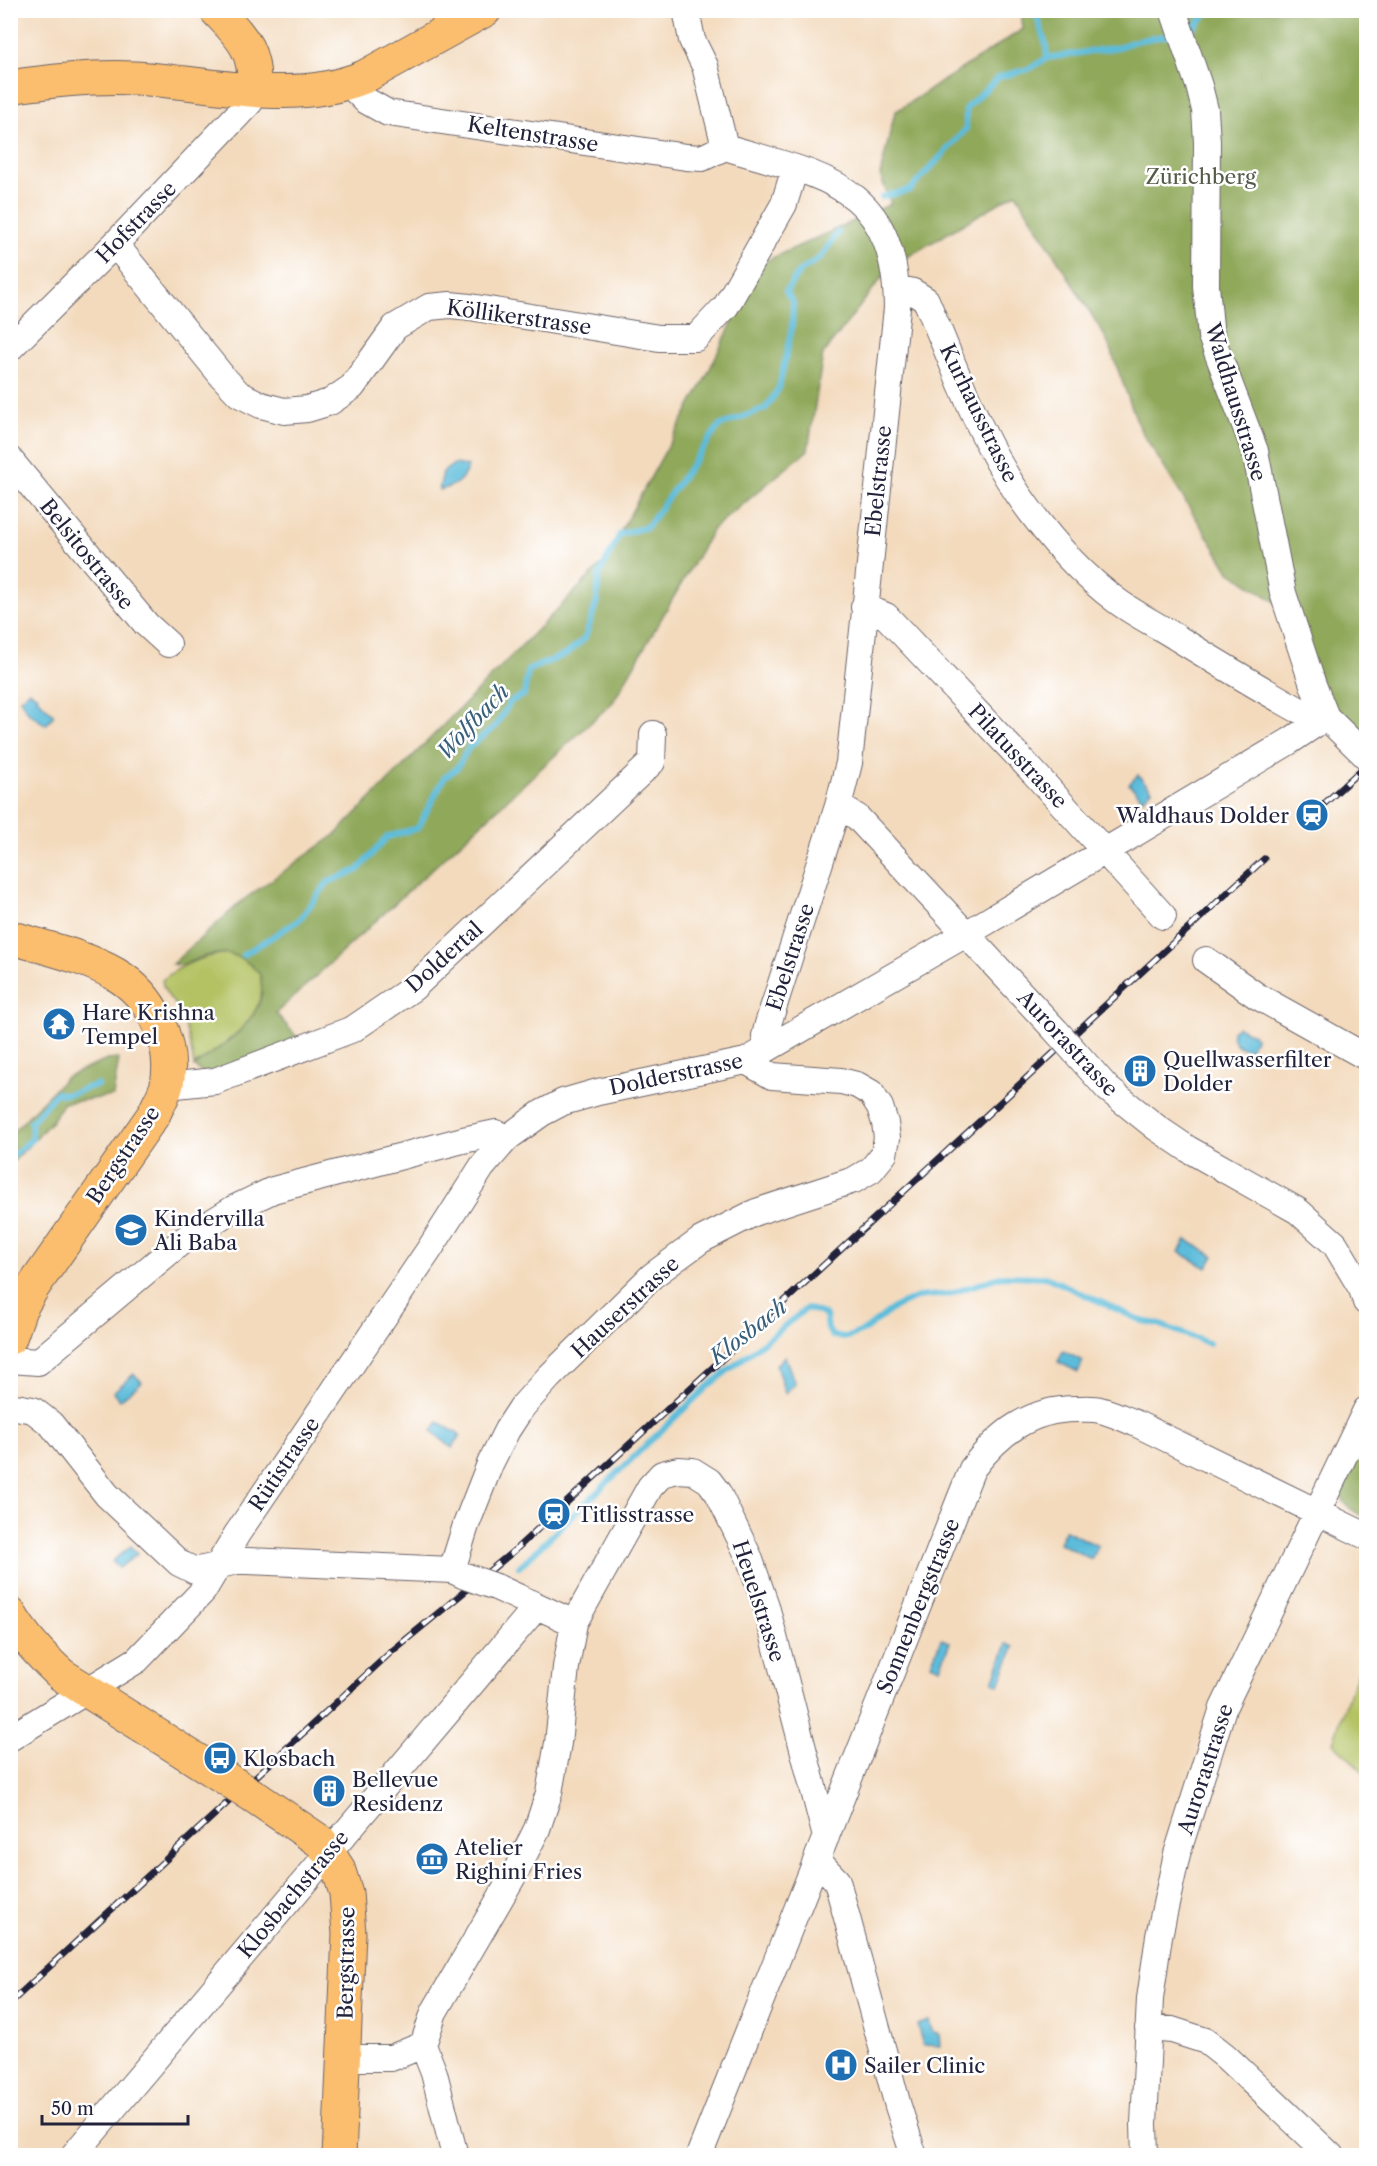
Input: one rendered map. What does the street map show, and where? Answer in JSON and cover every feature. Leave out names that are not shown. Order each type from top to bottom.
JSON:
[{"type":"main road","points":[[216,10],[245,42],[255,69],[254,90]]},
{"type":"main road","points":[[10,87],[44,82],[131,78],[292,92],[334,86],[380,68],[484,10]]},
{"type":"main road","name":"Bergstrasse","points":[[10,937],[95,964],[117,975],[135,990],[159,1024],[167,1046],[169,1060],[167,1086],[154,1114],[33,1287],[20,1310],[10,1338]]},
{"type":"main road","name":"Bergstrasse","points":[[10,1614],[19,1630],[40,1655],[62,1675],[244,1790],[321,1842],[328,1852],[344,1881],[349,1934],[339,2156]]},
{"type":"street","points":[[686,10],[692,40],[705,66],[725,147]]},
{"type":"street","name":"Waldhausstrasse","points":[[1173,10],[1205,110],[1207,142],[1206,286],[1211,336],[1256,451],[1283,593],[1312,685],[1326,717]]},
{"type":"street","name":"Keltenstrasse","points":[[334,86],[388,113],[686,158],[702,158],[725,147]]},
{"type":"street","name":"Hofstrasse","points":[[10,348],[115,244],[249,102],[254,90]]},
{"type":"street","name":"Ebelstrasse","points":[[725,147],[826,179],[854,195],[880,226],[890,252],[897,308],[849,763],[838,806],[768,1024],[765,1036],[768,1048]]},
{"type":"street","name":"Köllikerstrasse","points":[[115,244],[239,394],[261,405],[284,411],[307,409],[330,402],[352,387],[395,327],[429,307],[450,305],[470,307],[659,338],[696,338],[726,306],[784,204],[795,168]]},
{"type":"street","name":"Kurhausstrasse","points":[[896,288],[913,292],[926,300],[971,405],[1018,493],[1049,534],[1080,568],[1117,600],[1297,709],[1326,717],[1366,756]]},
{"type":"street","name":"Belsitostrasse","points":[[10,460],[146,624],[168,644]]},
{"type":"street","name":"Pilatusstrasse","points":[[864,607],[886,616],[1105,850],[1163,916]]},
{"type":"street","points":[[1297,709],[1300,735]]},
{"type":"street","name":"Dolderstrasse","points":[[507,1138],[542,1113],[563,1102],[598,1092],[746,1062],[966,934],[1300,735],[1326,717]]},
{"type":"street","name":"Doldertal","points":[[167,1086],[215,1081],[293,1053],[353,1029],[413,988],[652,762],[653,734]]},
{"type":"street","name":"Aurorastrasse","points":[[838,806],[857,817],[1108,1089],[1188,1149],[1298,1211],[1335,1244],[1362,1289],[1366,1302]]},
{"type":"street","points":[[1206,960],[1257,996],[1366,1057]]},
{"type":"street","name":"Hauserstrasse","points":[[458,1573],[466,1525],[490,1464],[517,1415],[549,1377],[652,1276],[701,1240],[756,1212],[854,1180],[871,1170],[884,1154],[887,1138],[885,1123],[880,1107],[871,1094],[857,1085],[841,1081],[772,1076],[746,1062]]},
{"type":"street","points":[[10,1360],[38,1362],[182,1241],[233,1209],[273,1191],[463,1140],[496,1133],[507,1138]]},
{"type":"street","name":"Rütistrasse","points":[[10,1738],[137,1660],[203,1591],[237,1534],[429,1250],[482,1167],[507,1138]]},
{"type":"street","points":[[10,1406],[33,1410],[51,1424],[107,1495],[183,1566],[195,1571],[220,1564],[248,1561],[458,1573],[496,1587],[574,1623],[566,1667],[558,1743],[549,1793],[537,1829],[516,1871],[434,2012],[423,2045],[434,2073],[455,2156]]},
{"type":"street","name":"Sonnenbergstrasse","points":[[699,2156],[972,1469],[988,1448],[1008,1431],[1033,1416],[1063,1409],[1098,1409],[1135,1423],[1366,1536]]},
{"type":"street","name":"Aurorastrasse","points":[[1145,2156],[1148,2028],[1159,1936],[1177,1854],[1223,1708],[1366,1410]]},
{"type":"street","name":"Heuelstrasse","points":[[574,1623],[650,1487],[662,1474],[678,1470],[693,1472],[710,1481],[749,1557],[766,1606],[822,1849],[837,1881],[898,2106],[914,2156]]},
{"type":"street","name":"Klosbachstrasse","points":[[73,2156],[537,1606]]},
{"type":"street","points":[[1148,2028],[1172,2031],[1206,2040],[1331,2156]]},
{"type":"street","points":[[343,2058],[391,2058],[423,2045]]},
{"type":"green space","name":"Zürichberg","points":[[1021,11],[1366,11],[1366,748],[1332,715],[1296,616],[1229,571],[1140,429],[1106,338],[1016,193],[890,267],[823,354],[808,450],[713,529],[613,702],[276,1013],[301,1042],[204,1075],[194,1066],[243,1028],[257,1008],[262,994],[260,974],[245,961],[231,954],[214,954],[184,964],[172,964],[243,900],[335,835],[603,563],[703,383],[761,263],[891,204],[880,175],[895,112],[1023,29]]},
{"type":"green space","points":[[227,953],[248,960],[260,974],[261,997],[257,1008],[243,1028],[194,1066],[184,1023],[178,1009],[166,992],[162,980],[192,962]]},
{"type":"green space","points":[[119,1059],[113,1096],[63,1103],[52,1121],[11,1164],[11,1134],[66,1077],[107,1060]]},
{"type":"green space","points":[[1366,1423],[1366,1518],[1346,1504],[1340,1490]]},
{"type":"green space","points":[[1366,1654],[1366,1774],[1333,1743],[1347,1700]]},
{"type":"water","points":[[454,464],[468,466],[457,482],[439,490],[443,472]]},
{"type":"water","points":[[29,691],[38,696],[37,698],[54,715],[46,725],[29,713],[20,699]]},
{"type":"water","points":[[1138,775],[1152,790],[1143,799],[1129,784]]},
{"type":"water","points":[[1237,1027],[1253,1034],[1255,1039],[1250,1049],[1242,1048],[1234,1042],[1232,1031]]},
{"type":"water","points":[[1186,1240],[1214,1256],[1207,1268],[1179,1252]]},
{"type":"water","points":[[1063,1351],[1083,1361],[1078,1372],[1058,1362]]},
{"type":"water","points":[[785,1356],[795,1384],[785,1393],[776,1365]]},
{"type":"water","points":[[134,1374],[142,1382],[120,1400],[113,1392]]},
{"type":"water","points":[[438,1422],[460,1435],[452,1448],[432,1431]]},
{"type":"water","points":[[1065,1530],[1098,1546],[1091,1559],[1059,1543]]},
{"type":"water","points":[[131,1546],[137,1554],[119,1568],[112,1561]]},
{"type":"water","points":[[941,1639],[950,1642],[940,1668],[931,1664]]},
{"type":"water","points":[[1007,1644],[1014,1647],[999,1685],[993,1682]]},
{"type":"water","points":[[929,2021],[932,2031],[939,2034],[940,2046],[923,2045],[917,2025]]},
{"type":"waterway","points":[[1035,10],[1046,45],[1047,58]]},
{"type":"waterway","name":"Wolfbach","points":[[1186,31],[1192,29],[1210,10]]},
{"type":"waterway","name":"Wolfbach","points":[[882,197],[910,190],[966,129],[966,108],[999,77],[1029,69],[1047,58],[1119,47],[1135,41],[1176,34]]},
{"type":"waterway","name":"Wolfbach","points":[[243,955],[299,920],[328,882],[358,870],[387,837],[418,828],[444,778],[457,768],[469,747],[495,727],[511,701],[524,695],[528,670],[567,654],[585,638],[597,601],[599,575],[620,534],[647,527],[719,426],[766,408],[779,388],[792,327],[793,303],[786,291],[799,272],[821,257],[838,232]]},
{"type":"waterway","name":"Wolfbach","points":[[10,1158],[32,1139],[31,1122],[56,1093],[72,1093],[98,1085]]},
{"type":"waterway","name":"Klosbach","points":[[519,1567],[707,1387],[807,1308],[826,1315],[828,1329],[832,1336],[848,1337],[865,1330],[895,1307],[918,1297],[949,1294],[1002,1276],[1046,1277],[1142,1321],[1158,1324],[1208,1343]]},
{"type":"railway","points":[[1325,803],[1366,765]]},
{"type":"railway","points":[[10,2003],[391,1652],[515,1550],[1264,859]]},
{"type":"place","name":"Waldhaus Dolder","points":[[1312,815]]},
{"type":"place","name":"Hare Krishna Tempel","points":[[59,1024]]},
{"type":"place","name":"Quellwasserfilter Dolder","points":[[1140,1071]]},
{"type":"place","name":"Kindervilla Ali Baba","points":[[131,1230]]},
{"type":"place","name":"Titlisstrasse","points":[[554,1514]]},
{"type":"place","name":"Klosbach","points":[[220,1758]]},
{"type":"place","name":"Bellevue Residenz","points":[[329,1791]]},
{"type":"place","name":"Atelier Righini Fries","points":[[432,1859]]},
{"type":"place","name":"Sailer Clinic","points":[[841,2065]]}]
